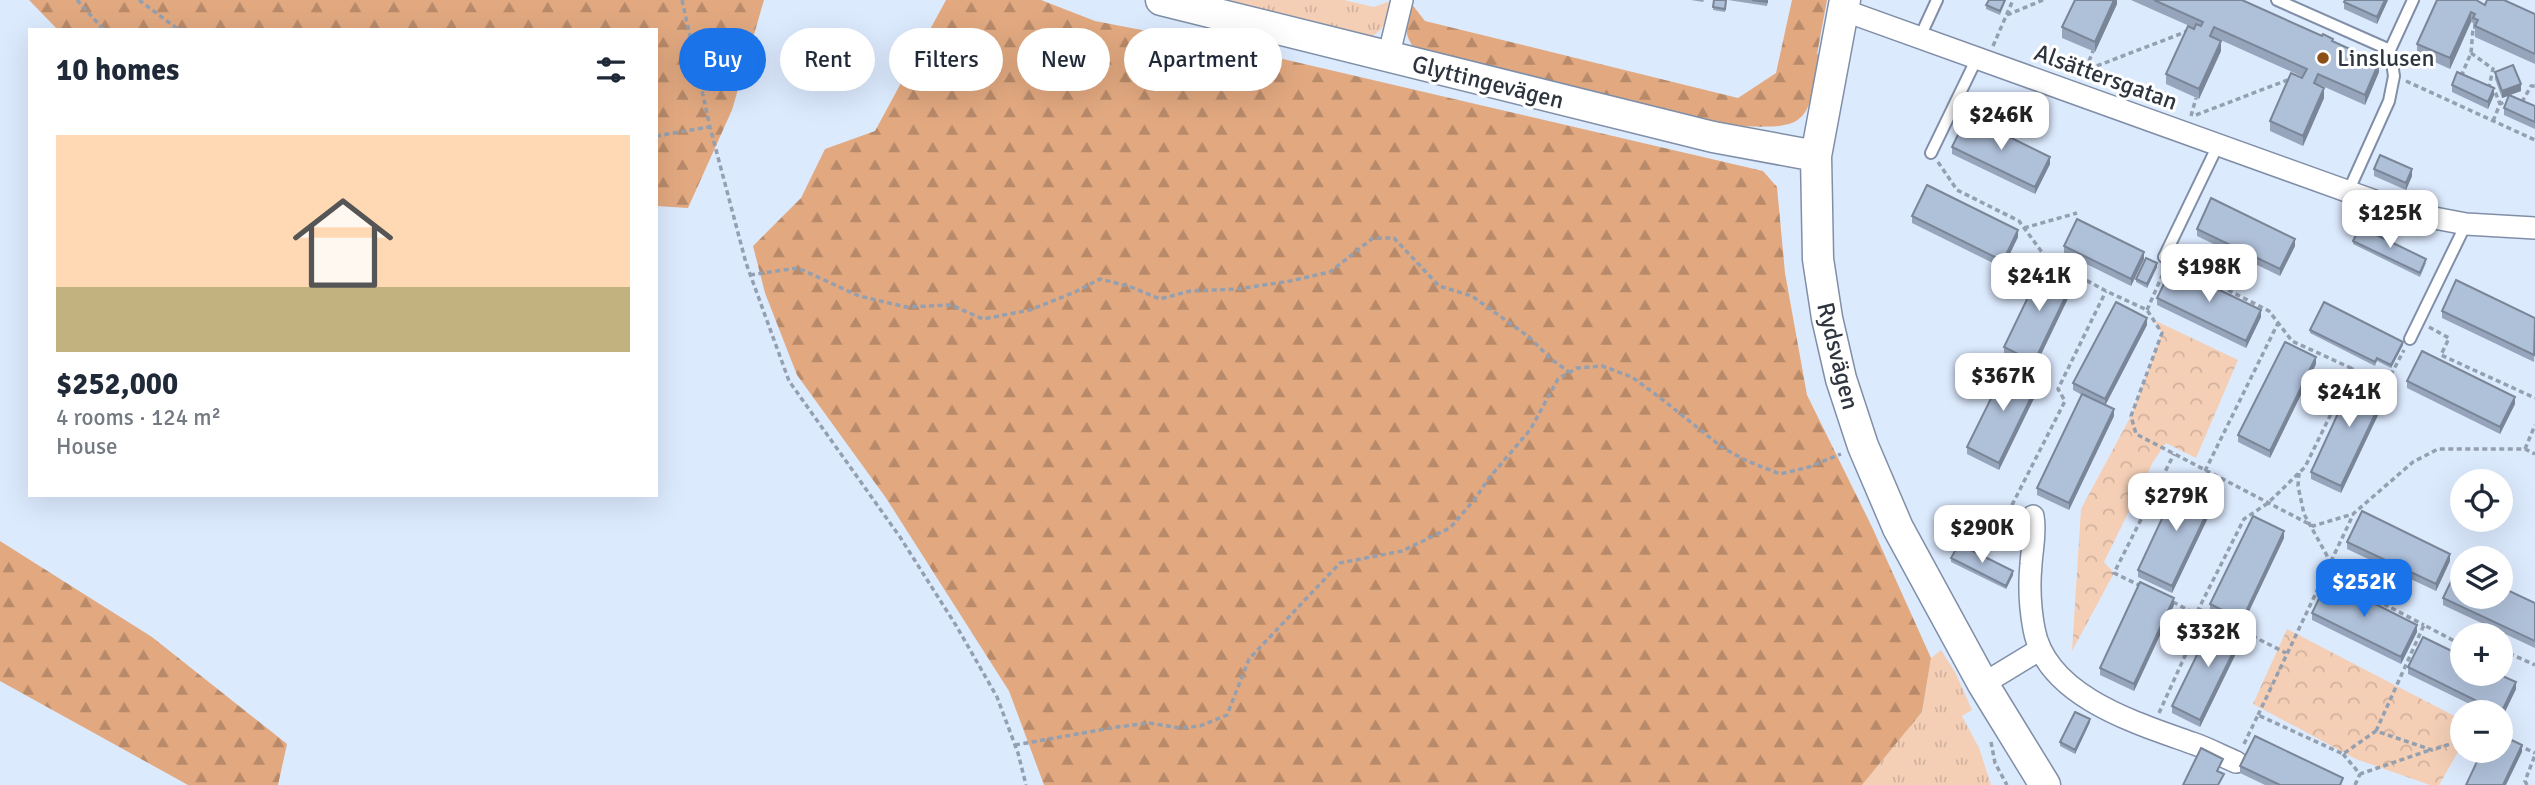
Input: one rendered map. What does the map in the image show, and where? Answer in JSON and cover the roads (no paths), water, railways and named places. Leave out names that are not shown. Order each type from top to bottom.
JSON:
[{"type":"street","name":"Glyttingevägen","points":[[1161,0],[1713,137],[1816,156]]},
{"type":"street","points":[[1388,58],[1402,0]]},
{"type":"street","name":"Alsättersgatan","points":[[1844,5],[1919,39],[2076,94],[2187,125],[2218,145],[2408,213],[2466,224],[2535,228]]},
{"type":"street","name":"Rydsvägen","points":[[1844,5],[1816,156],[1816,207],[1822,288],[1841,379],[1863,446],[1898,528],[1983,684],[2045,785]]},
{"type":"street","points":[[2033,516],[2035,527],[2030,567],[2031,607],[2039,650],[2067,683],[2086,698],[2152,730],[2194,743],[2236,762]]},
{"type":"street","points":[[1983,684],[2039,650]]},
{"type":"lane","points":[[1919,39],[1937,0]]},
{"type":"lane","points":[[2277,0],[2390,50]]},
{"type":"lane","points":[[2348,192],[2389,101],[2394,76],[2390,50],[2413,0]]},
{"type":"lane","points":[[1931,153],[1982,59]]},
{"type":"lane","points":[[2164,257],[2218,145]]},
{"type":"lane","points":[[2410,339],[2466,224]]},
{"type":"place","name":"Linslusen","points":[[2323,58]]}]
